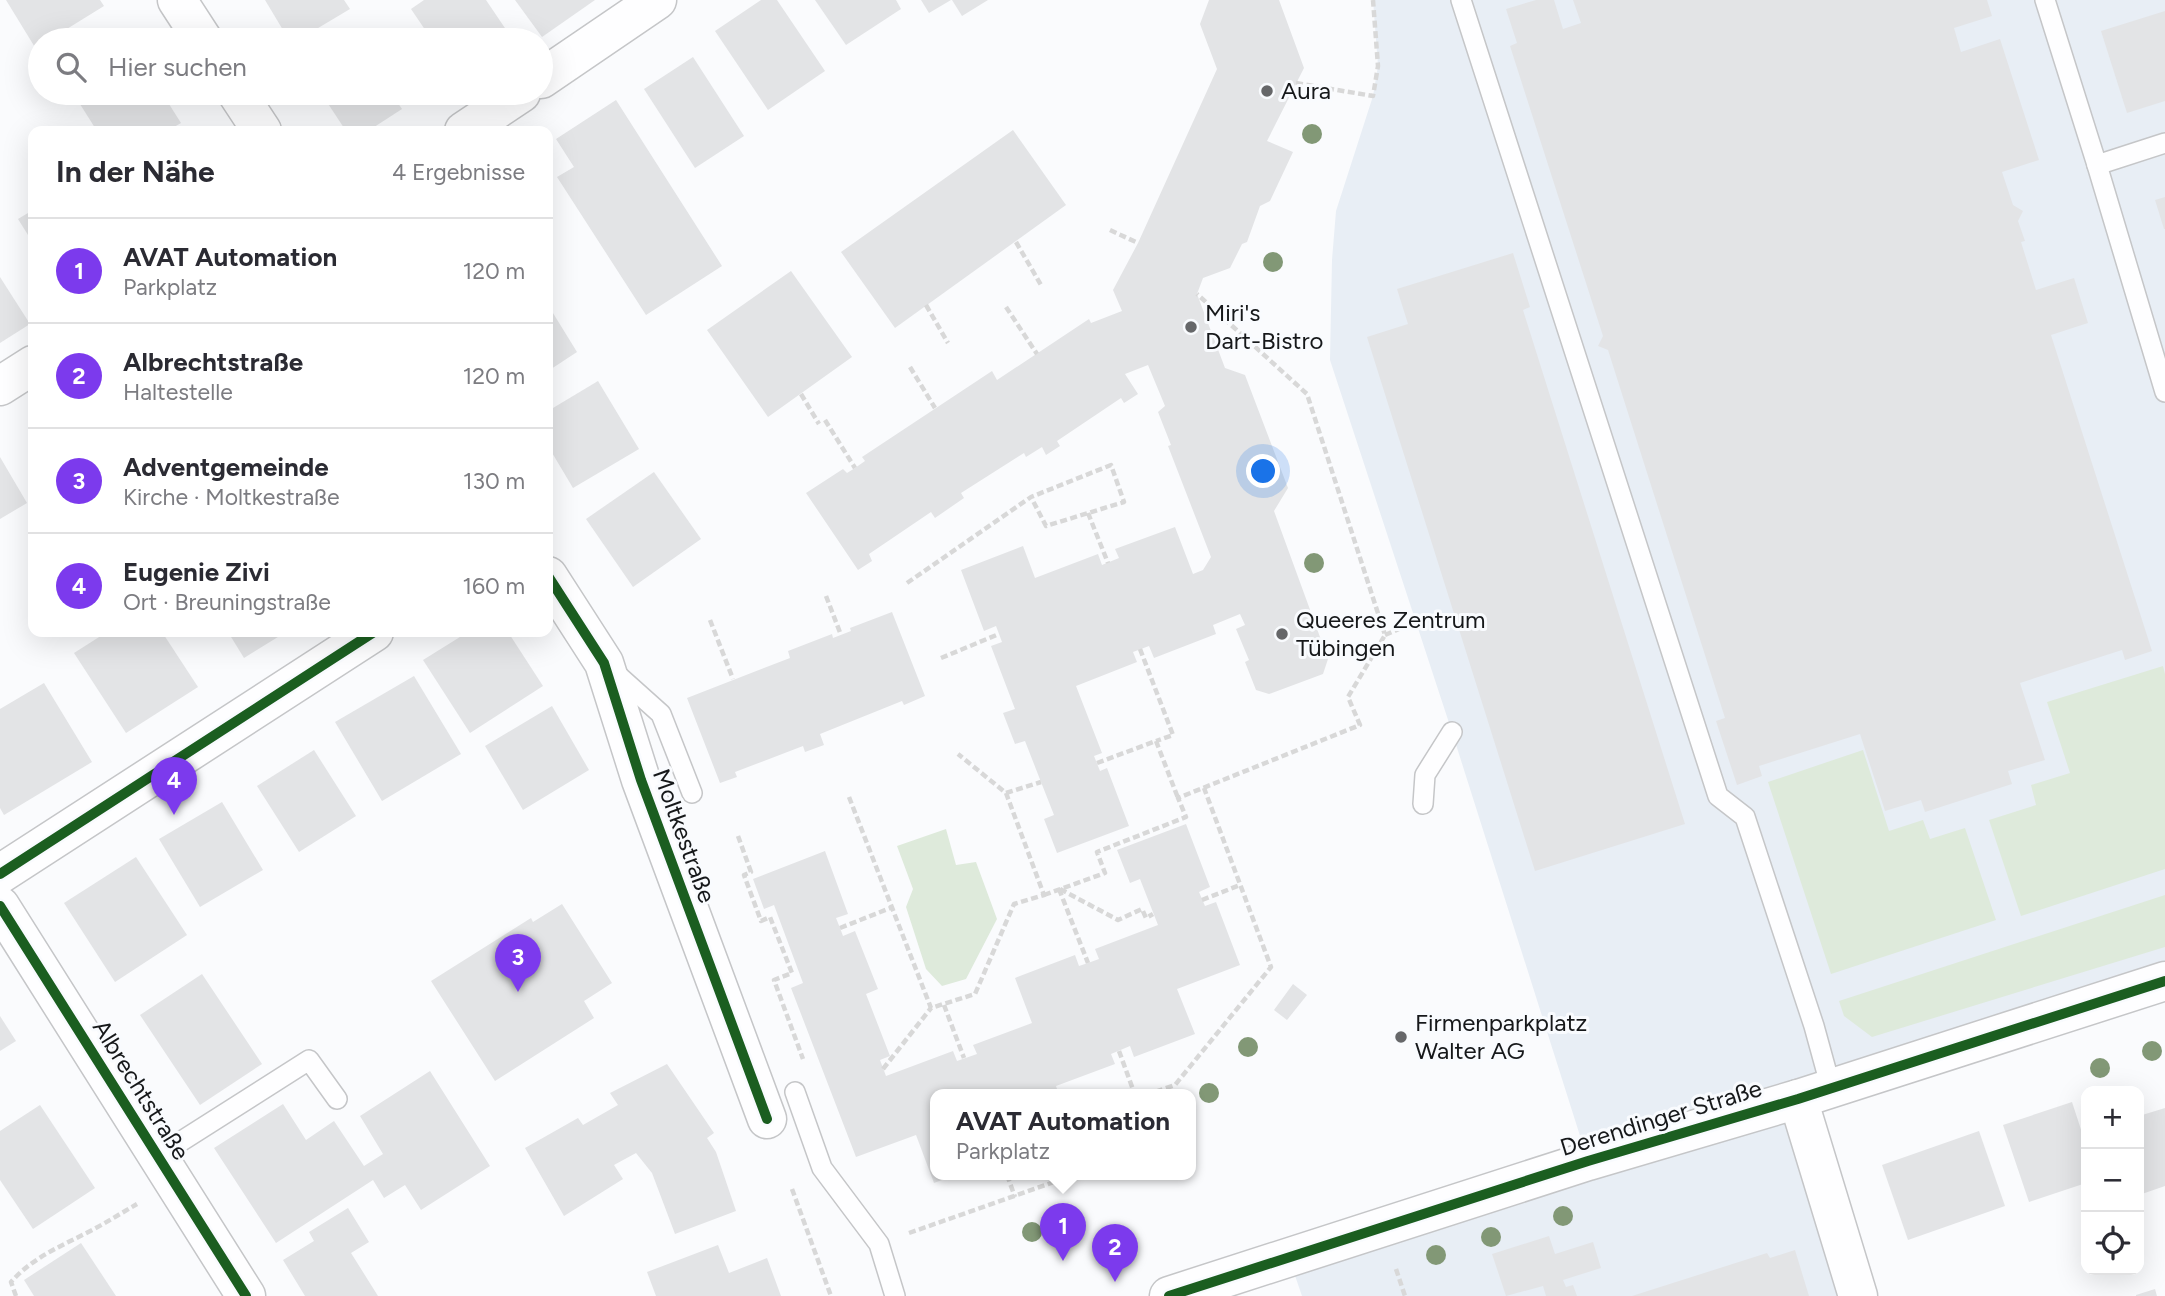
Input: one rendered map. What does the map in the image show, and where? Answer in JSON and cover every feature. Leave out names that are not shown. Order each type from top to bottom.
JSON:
[{"type":"street","points":[[177,0],[195,28]]},
{"type":"street","points":[[553,71],[657,0]]},
{"type":"street","points":[[245,105],[259,126]]},
{"type":"street","points":[[472,126],[503,105]]},
{"type":"street","points":[[0,387],[28,368]]},
{"type":"street","name":"Moltkestraße","points":[[553,584],[604,663],[641,780],[767,1119]]},
{"type":"street","points":[[0,874],[366,637]]},
{"type":"street","name":"Albrechtstraße","points":[[0,906],[246,1296]]},
{"type":"street","name":"Derendinger Straße","points":[[1169,1296],[1588,1161],[1815,1093],[2165,981]]},
{"type":"street","points":[[1815,1093],[1858,1296]]},
{"type":"lane","points":[[1461,0],[1718,796],[1745,817],[1814,1026],[1815,1093]]},
{"type":"lane","points":[[2045,0],[2165,392]]},
{"type":"lane","points":[[2097,165],[2165,144]]},
{"type":"lane","points":[[604,663],[661,714],[692,793]]},
{"type":"lane","points":[[1423,804],[1425,775],[1452,732]]},
{"type":"lane","points":[[158,1156],[309,1060],[337,1099]]},
{"type":"lane","points":[[795,1092],[822,1168],[879,1244],[895,1296]]},
{"type":"path","points":[[1296,83],[1373,96],[1378,66],[1373,0]]},
{"type":"path","points":[[1110,230],[1138,243]]},
{"type":"path","points":[[1016,242],[1041,285]]},
{"type":"path","points":[[1198,294],[1307,394],[1385,635]]},
{"type":"path","points":[[926,305],[948,343]]},
{"type":"path","points":[[1006,307],[1037,354]]},
{"type":"path","points":[[910,367],[935,408]]},
{"type":"path","points":[[801,394],[819,424]]},
{"type":"path","points":[[825,420],[855,468]]},
{"type":"path","points":[[907,583],[1031,497],[1111,465],[1124,502],[1046,526],[1031,497]]},
{"type":"path","points":[[1088,513],[1108,563]]},
{"type":"path","points":[[826,596],[841,635]]},
{"type":"path","points":[[710,620],[733,680]]},
{"type":"path","points":[[1178,798],[1360,725],[1348,697],[1385,635],[1415,622]]},
{"type":"path","points":[[941,658],[999,634]]},
{"type":"path","points":[[1097,763],[1173,735],[1140,649]]},
{"type":"path","points":[[883,1069],[931,1008],[975,994],[1014,904],[1105,873],[1097,852],[1186,817],[1156,741]]},
{"type":"path","points":[[958,754],[1006,793],[1044,895]]},
{"type":"path","points":[[1006,793],[1041,782]]},
{"type":"path","points":[[1163,1089],[1175,1085],[1271,967],[1203,788]]},
{"type":"path","points":[[849,797],[931,1008]]},
{"type":"path","points":[[738,836],[751,872],[744,875],[761,921],[770,917],[792,973],[774,980],[807,1070]]},
{"type":"path","points":[[1202,900],[1240,885]]},
{"type":"path","points":[[1059,889],[1118,920],[1142,909],[1146,918],[1153,914]]},
{"type":"path","points":[[1059,889],[1088,963]]},
{"type":"path","points":[[840,928],[892,907]]},
{"type":"path","points":[[944,1005],[964,1058]]},
{"type":"path","points":[[1119,1051],[1133,1089]]},
{"type":"path","points":[[789,1180],[831,1296]]},
{"type":"path","points":[[1009,1180],[1016,1197]]},
{"type":"path","points":[[879,1244],[1061,1180]]},
{"type":"path","points":[[16,1296],[10,1282],[20,1271],[41,1255],[93,1229]]},
{"type":"shaded area","points":[[1373,0],[2165,0],[2165,981],[1798,1098],[1858,1296],[1302,1296],[1289,1258],[1588,1161],[1330,360],[1336,211],[1373,96],[1378,66]]},
{"type":"green space","points":[[2163,666],[2165,869],[2021,916],[1989,820],[2036,805],[2031,785],[2070,773],[2047,702]]},
{"type":"green space","points":[[1863,750],[1889,831],[1923,820],[1930,839],[1965,828],[1996,920],[1831,974],[1768,782]]},
{"type":"green space","points":[[946,829],[956,865],[976,862],[997,919],[966,979],[942,986],[926,969],[906,907],[913,889],[897,846]]},
{"type":"green space","points":[[2165,895],[2165,947],[1872,1037],[1844,1016],[1839,1001]]},
{"type":"building","points":[[6,0],[100,0],[104,6],[68,28],[28,28],[28,36]]},
{"type":"building","points":[[265,0],[344,0],[350,9],[318,28],[282,28]]},
{"type":"building","points":[[424,0],[486,0],[505,28],[424,28],[411,9]]},
{"type":"building","points":[[515,0],[595,0],[553,29],[535,28]]},
{"type":"building","points":[[761,0],[777,0],[825,71],[768,110],[715,31]]},
{"type":"building","points":[[815,0],[896,0],[901,9],[846,45]]},
{"type":"building","points":[[921,0],[951,0],[929,13]]},
{"type":"building","points":[[952,0],[988,0],[962,16]]},
{"type":"building","points":[[1209,0],[1279,0],[1304,68],[1267,141],[1293,152],[1270,201],[1260,206],[1247,242],[1242,244],[1230,268],[1203,278],[1197,294],[1225,368],[1245,375],[1288,488],[1274,511],[1328,659],[1323,674],[1269,694],[1256,690],[1245,662],[1249,660],[1236,629],[1245,625],[1240,614],[1213,625],[1216,634],[1154,658],[1149,646],[1133,652],[1137,662],[1076,686],[1102,753],[1094,756],[1100,771],[1107,768],[1129,826],[1057,853],[1044,819],[1054,815],[1025,741],[1015,744],[1003,713],[1015,709],[991,646],[1002,642],[996,626],[984,631],[961,570],[1023,546],[1035,578],[1098,554],[1102,565],[1119,558],[1115,549],[1175,527],[1193,574],[1203,570],[1211,557],[1168,446],[1171,445],[1158,412],[1165,406],[1148,365],[1125,374],[1138,394],[1124,403],[1121,398],[1057,441],[1060,446],[1046,455],[1042,447],[1026,457],[1024,453],[961,493],[964,498],[935,518],[931,512],[869,554],[872,561],[858,570],[806,493],[843,469],[847,473],[855,468],[865,461],[862,457],[992,371],[997,380],[1089,319],[1091,323],[1122,311],[1113,290],[1138,243],[1217,69],[1200,24]]},
{"type":"building","points":[[1536,0],[1554,0],[1563,29],[1581,23],[1573,0],[1987,0],[1992,16],[1954,28],[1961,52],[2000,39],[2039,160],[2002,172],[2013,205],[2023,211],[2018,221],[2025,241],[2021,242],[2036,290],[2074,278],[2088,323],[2051,335],[2152,651],[2125,660],[2122,650],[2020,683],[2045,760],[2008,771],[2012,784],[1925,812],[1921,800],[1885,811],[1860,734],[1759,766],[1762,776],[1737,785],[1716,721],[1725,718],[1608,350],[1598,346],[1603,336],[1510,46],[1517,43],[1506,9]]},
{"type":"building","points":[[2165,11],[2165,101],[2127,113],[2101,31]]},
{"type":"building","points":[[693,57],[744,136],[695,168],[644,89]]},
{"type":"building","points":[[616,100],[722,266],[646,315],[557,177],[574,167],[556,139]]},
{"type":"building","points":[[81,105],[170,105],[181,123],[176,126],[94,126]]},
{"type":"building","points":[[329,105],[399,105],[402,109],[376,126],[343,126]]},
{"type":"building","points":[[1013,130],[1066,205],[895,328],[841,252]]},
{"type":"building","points":[[2165,197],[2165,229],[2164,229],[2155,200]]},
{"type":"building","points":[[28,213],[28,235],[18,219]]},
{"type":"building","points":[[1513,253],[1530,307],[1523,310],[1685,824],[1535,871],[1367,337],[1408,324],[1397,289]]},
{"type":"building","points":[[791,271],[852,357],[768,417],[707,330]]},
{"type":"building","points":[[0,277],[28,321],[28,325],[0,343]]},
{"type":"building","points":[[553,313],[577,352],[553,368]]},
{"type":"building","points":[[598,381],[639,449],[573,488],[553,454],[553,408]]},
{"type":"building","points":[[0,457],[27,503],[0,519]]},
{"type":"building","points":[[654,472],[701,539],[633,587],[586,519]]},
{"type":"building","points":[[892,612],[925,696],[904,705],[902,701],[820,734],[824,745],[805,752],[803,746],[735,772],[737,777],[720,783],[687,698],[790,658],[788,651],[832,634],[833,638],[851,631],[850,628]]},
{"type":"building","points":[[99,637],[165,637],[198,687],[126,733],[74,653]]},
{"type":"building","points":[[231,637],[278,637],[244,658]]},
{"type":"building","points":[[460,637],[511,637],[543,686],[470,733],[423,660]]},
{"type":"building","points":[[414,676],[461,754],[382,801],[335,722]]},
{"type":"building","points":[[44,683],[92,762],[4,815],[0,808],[0,709]]},
{"type":"building","points":[[552,706],[589,770],[523,810],[485,746]]},
{"type":"building","points":[[314,750],[356,816],[299,852],[257,786]]},
{"type":"building","points":[[222,802],[263,870],[200,907],[159,839]]},
{"type":"building","points":[[1186,824],[1210,887],[1199,892],[1205,906],[1216,902],[1240,965],[1177,989],[1195,1034],[1134,1057],[1130,1046],[1111,1054],[1115,1064],[1056,1086],[1057,1089],[930,1089],[930,1172],[916,1135],[856,1157],[791,988],[803,983],[774,905],[764,909],[753,879],[825,851],[848,914],[836,918],[843,936],[855,931],[878,989],[866,994],[890,1056],[880,1060],[886,1076],[953,1051],[957,1061],[977,1054],[973,1045],[1032,1023],[1015,978],[1075,955],[1079,966],[1099,959],[1095,949],[1158,925],[1140,879],[1130,883],[1117,850]]},
{"type":"building","points":[[136,857],[187,935],[115,982],[64,903]]},
{"type":"building","points":[[562,904],[612,983],[584,1001],[594,1018],[495,1081],[431,981],[531,918],[533,922]]},
{"type":"building","points":[[202,974],[262,1064],[200,1105],[140,1015]]},
{"type":"building","points":[[1293,984],[1307,995],[1287,1020],[1274,1010]]},
{"type":"building","points":[[0,1016],[16,1041],[0,1051]]},
{"type":"building","points":[[667,1064],[714,1133],[707,1138],[716,1152],[736,1211],[675,1234],[652,1173],[636,1153],[614,1165],[623,1179],[564,1216],[525,1148],[578,1118],[583,1125],[618,1105],[610,1093]]},
{"type":"building","points":[[430,1071],[490,1166],[421,1210],[405,1185],[384,1198],[373,1180],[276,1243],[214,1148],[283,1104],[306,1140],[334,1121],[364,1166],[383,1154],[360,1116]]},
{"type":"building","points":[[2072,1102],[2081,1130],[2081,1185],[2029,1202],[2003,1125]]},
{"type":"building","points":[[40,1105],[95,1188],[33,1229],[0,1180],[0,1131]]},
{"type":"building","points":[[2165,1108],[2165,1186],[2144,1193],[2144,1149],[2144,1114]]},
{"type":"building","points":[[1979,1131],[2005,1206],[1908,1240],[1882,1165]]},
{"type":"building","points":[[348,1208],[369,1242],[351,1253],[378,1296],[305,1296],[283,1260],[314,1241],[309,1232]]},
{"type":"building","points":[[1549,1236],[1555,1254],[1593,1242],[1601,1268],[1563,1280],[1566,1287],[1573,1285],[1577,1296],[1546,1296],[1543,1286],[1506,1296],[1492,1254]]},
{"type":"building","points":[[81,1243],[116,1296],[34,1296],[24,1280]]},
{"type":"building","points":[[718,1245],[729,1273],[767,1258],[781,1296],[656,1296],[647,1272]]},
{"type":"building","points":[[1795,1250],[1809,1296],[1632,1296],[1767,1253],[1770,1258]]},
{"type":"building","points":[[2155,1289],[2157,1296],[2136,1296],[2136,1295]]},
{"type":"cycle path","points":[[553,584],[604,663],[641,780],[767,1119]]},
{"type":"cycle path","points":[[0,874],[366,637]]},
{"type":"cycle path","points":[[0,906],[246,1296]]},
{"type":"cycle path","points":[[1169,1296],[1588,1161],[1798,1099],[2165,981]]},
{"type":"place","name":"Aura","points":[[1267,91]]},
{"type":"place","name":"Miri's Dart-Bistro","points":[[1191,327]]},
{"type":"place","name":"Queeres Zentrum Tübingen","points":[[1282,634]]},
{"type":"place","name":"Eugenie Zivi","points":[[174,815]]},
{"type":"place","name":"Adventgemeinde","points":[[518,992]]},
{"type":"place","name":"Firmenparkplatz Walter AG","points":[[1401,1037]]},
{"type":"place","name":"AVAT Automation","points":[[1063,1261]]},
{"type":"place","name":"Albrechtstraße","points":[[1115,1282]]}]
